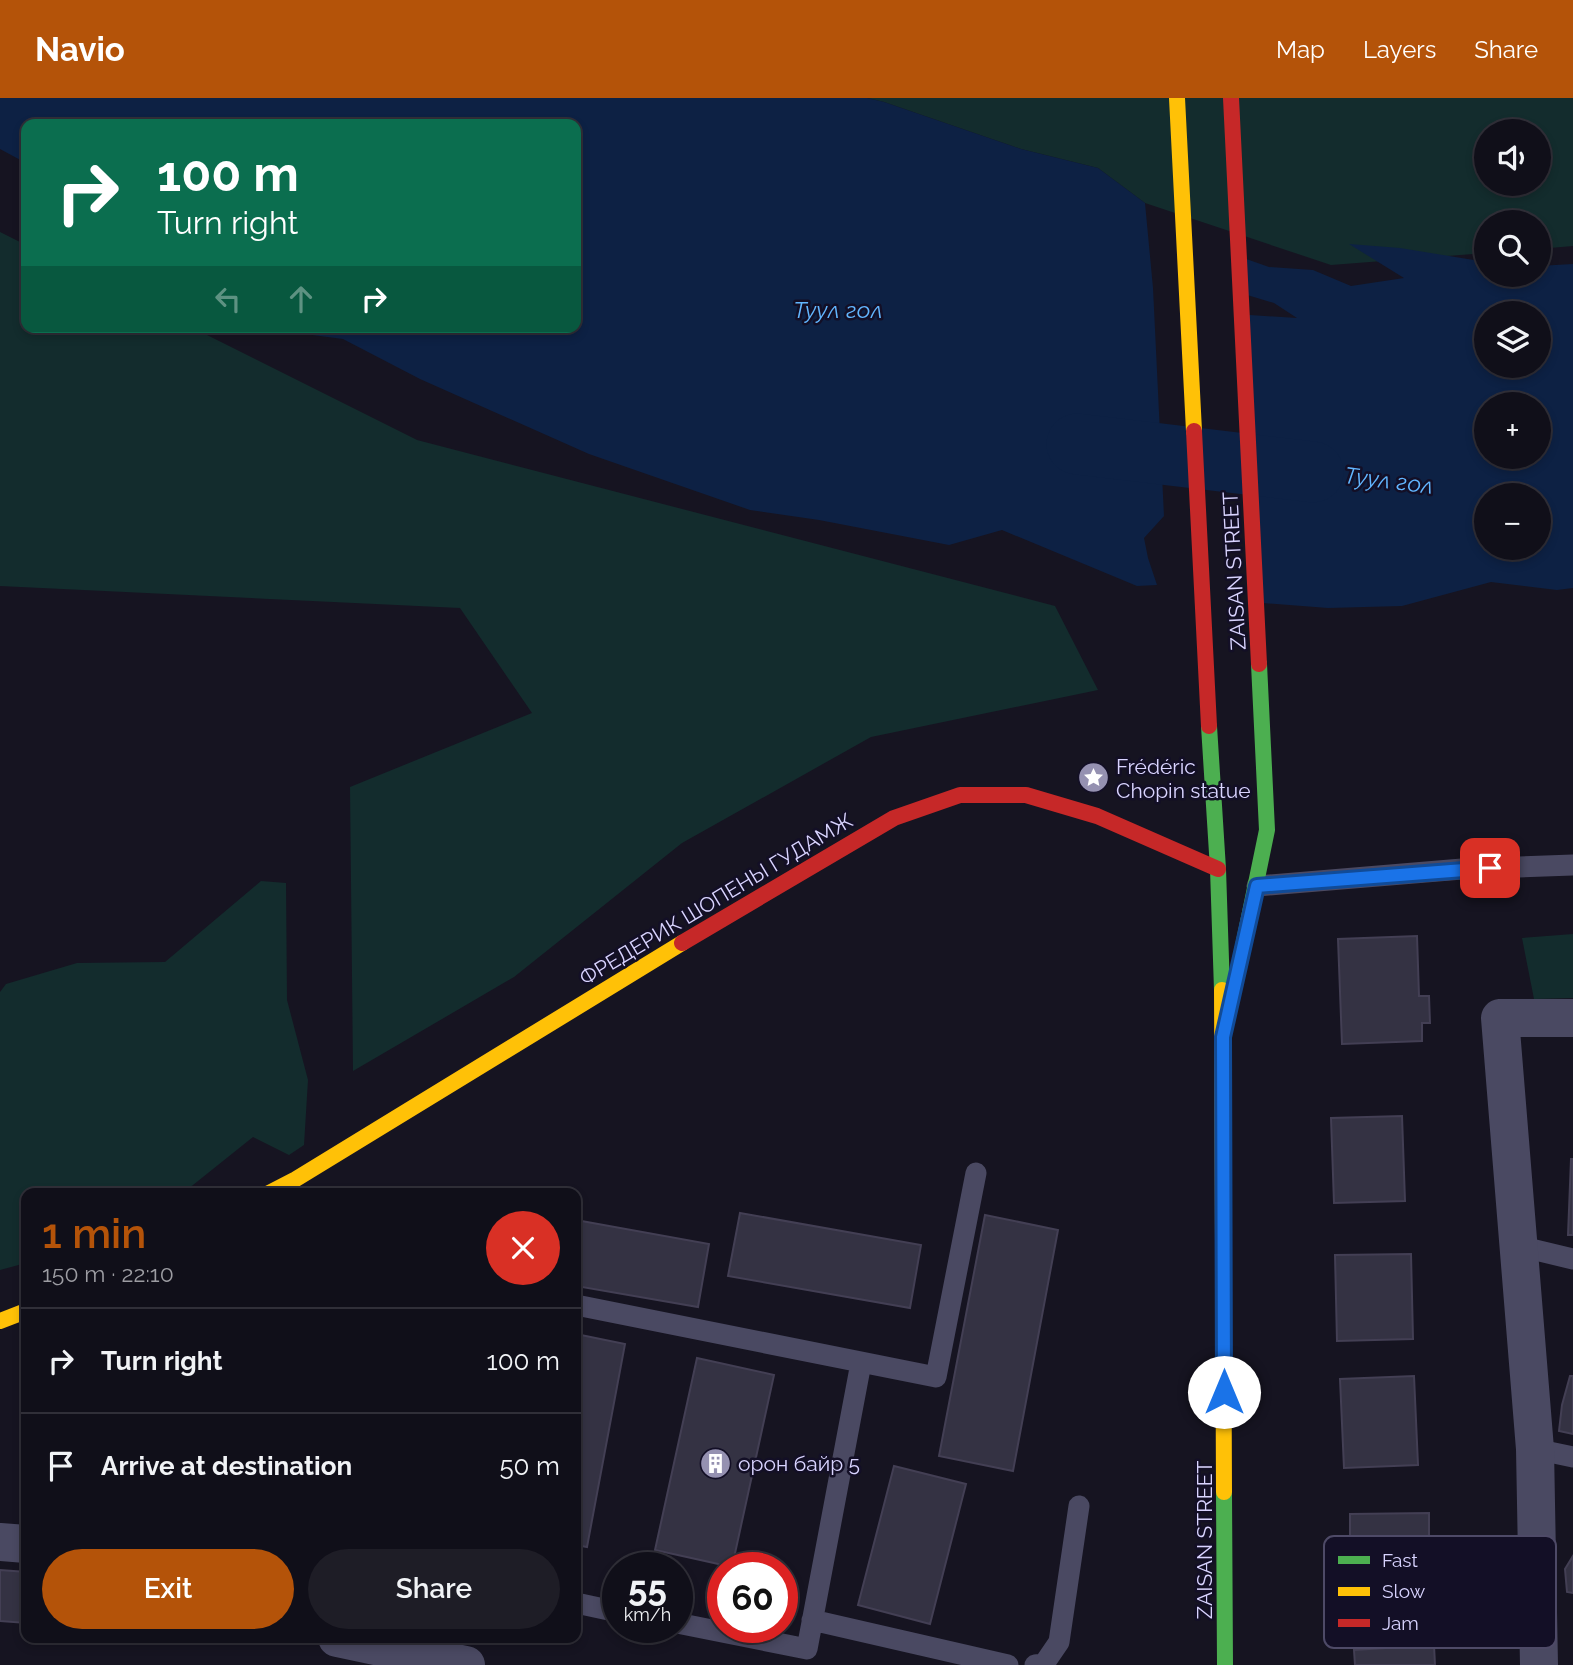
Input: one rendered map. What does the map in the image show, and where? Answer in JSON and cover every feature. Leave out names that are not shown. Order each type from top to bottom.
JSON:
[{"type":"main road","name":"ZAISAN STREET","points":[[1177,98],[1218,869],[1223,1037],[1225,1665]]},
{"type":"main road","name":"ZAISAN STREET","points":[[1223,1037],[1267,830],[1231,98]]},
{"type":"main road","name":"ФРЕДЕРИК ШОПЕНЫ ГУДАМЖ","points":[[279,1188],[611,985],[894,818],[947,800],[960,796],[1026,795],[1097,816],[1218,869]]},
{"type":"main road","points":[[0,1321],[21,1313]]},
{"type":"street","points":[[1545,1536],[1535,1449],[1500,1018],[1573,1018]]},
{"type":"street","points":[[0,1542],[21,1544]]},
{"type":"street","points":[[361,1643],[466,1665]]},
{"type":"street","points":[[1539,1665],[1546,1648]]},
{"type":"lane","points":[[1257,886],[1462,869],[1573,865]]},
{"type":"lane","points":[[581,1306],[936,1377],[976,1173]]},
{"type":"lane","points":[[1519,1245],[1573,1259]]},
{"type":"lane","points":[[693,1627],[805,1657],[861,1363]]},
{"type":"lane","points":[[1535,1449],[1573,1457]]},
{"type":"lane","points":[[1035,1665],[1044,1664],[1059,1642],[1079,1506]]},
{"type":"lane","points":[[581,1604],[602,1609]]},
{"type":"lane","points":[[812,1620],[1008,1665]]},
{"type":"green space","points":[[867,98],[1573,98],[1573,246],[1551,248],[1551,210],[1474,210],[1474,254],[1331,265],[1145,203],[1098,168],[1021,149]]},
{"type":"green space","points":[[0,232],[21,242],[21,333],[203,333],[417,440],[1055,606],[1098,690],[871,737],[682,843],[514,977],[353,1071],[350,787],[532,713],[460,608],[0,586]]},
{"type":"green space","points":[[261,881],[286,883],[287,1000],[308,1080],[304,1145],[289,1155],[253,1137],[189,1188],[21,1188],[21,1264],[0,1270],[0,992],[6,984],[77,963],[165,962]]},
{"type":"green space","points":[[1573,934],[1573,998],[1534,999],[1522,938]]},
{"type":"water","name":"Туул гол","points":[[0,98],[867,98],[1021,149],[1098,168],[1145,203],[1153,288],[1164,516],[1144,538],[1157,585],[1137,586],[1002,530],[949,545],[819,520],[750,510],[589,454],[420,379],[343,339],[297,333],[581,333],[581,119],[21,119],[21,160],[0,149]]},
{"type":"water","name":"Туул гол","points":[[1349,244],[1400,248],[1474,260],[1474,287],[1551,287],[1551,265],[1573,264],[1573,588],[1557,590],[1491,582],[1402,606],[1328,608],[1249,602],[1235,314],[1297,318],[1274,303],[1234,291],[1232,254],[1269,267],[1313,270],[1351,286],[1404,278]]},
{"type":"building","points":[[1417,936],[1419,996],[1429,996],[1430,1023],[1422,1023],[1422,1041],[1342,1044],[1338,939]]},
{"type":"building","points":[[1402,1116],[1405,1201],[1334,1203],[1331,1118]]},
{"type":"building","points":[[1571,1159],[1573,1235],[1568,1235]]},
{"type":"building","points":[[740,1213],[921,1245],[910,1308],[728,1276]]},
{"type":"building","points":[[985,1215],[1058,1230],[1013,1471],[939,1456]]},
{"type":"building","points":[[581,1221],[709,1244],[698,1307],[581,1287]]},
{"type":"building","points":[[1411,1254],[1413,1339],[1337,1341],[1335,1255]]},
{"type":"building","points":[[581,1335],[625,1344],[587,1547],[581,1546]]},
{"type":"building","name":"орон байр 5","points":[[697,1358],[774,1375],[735,1552],[707,1552],[707,1561],[693,1558],[693,1552],[655,1550]]},
{"type":"building","points":[[1414,1376],[1418,1465],[1344,1468],[1340,1379]]},
{"type":"building","points":[[1570,1376],[1573,1376],[1573,1434],[1559,1431],[1562,1405]]},
{"type":"building","points":[[894,1466],[966,1484],[930,1624],[858,1605]]},
{"type":"building","points":[[1429,1513],[1429,1536],[1350,1536],[1350,1514]]},
{"type":"building","points":[[1573,1556],[1573,1593],[1567,1592],[1565,1569]]},
{"type":"building","points":[[0,1570],[21,1572],[21,1623],[0,1621]]},
{"type":"building","points":[[1434,1648],[1435,1665],[1355,1665],[1354,1650]]},
{"type":"waterway","name":"Туул гол","points":[[1077,444],[1313,472]]},
{"type":"traffic: fast","points":[[1236,980],[1267,830],[1259,664]]},
{"type":"traffic: fast","points":[[1209,726],[1222,990]]},
{"type":"traffic: fast","points":[[1224,1492],[1225,1665]]},
{"type":"traffic: slow","points":[[1177,98],[1194,431]]},
{"type":"traffic: slow","points":[[279,1188],[682,943]]},
{"type":"traffic: slow","points":[[1222,990],[1224,1492]]},
{"type":"traffic: slow","points":[[0,1321],[21,1313]]},
{"type":"traffic: jam","points":[[1231,98],[1259,664]]},
{"type":"traffic: jam","points":[[1194,431],[1209,726]]},
{"type":"traffic: jam","points":[[682,943],[894,818],[960,795],[1026,795],[1097,816],[1218,869]]},
{"type":"place","name":"Frédéric Chopin statue","points":[[1093,778]]},
{"type":"place","name":"орон байр 5","points":[[715,1463]]},
{"type":"route","points":[[1224,1392],[1223,1037],[1257,886],[1490,868]]}]
